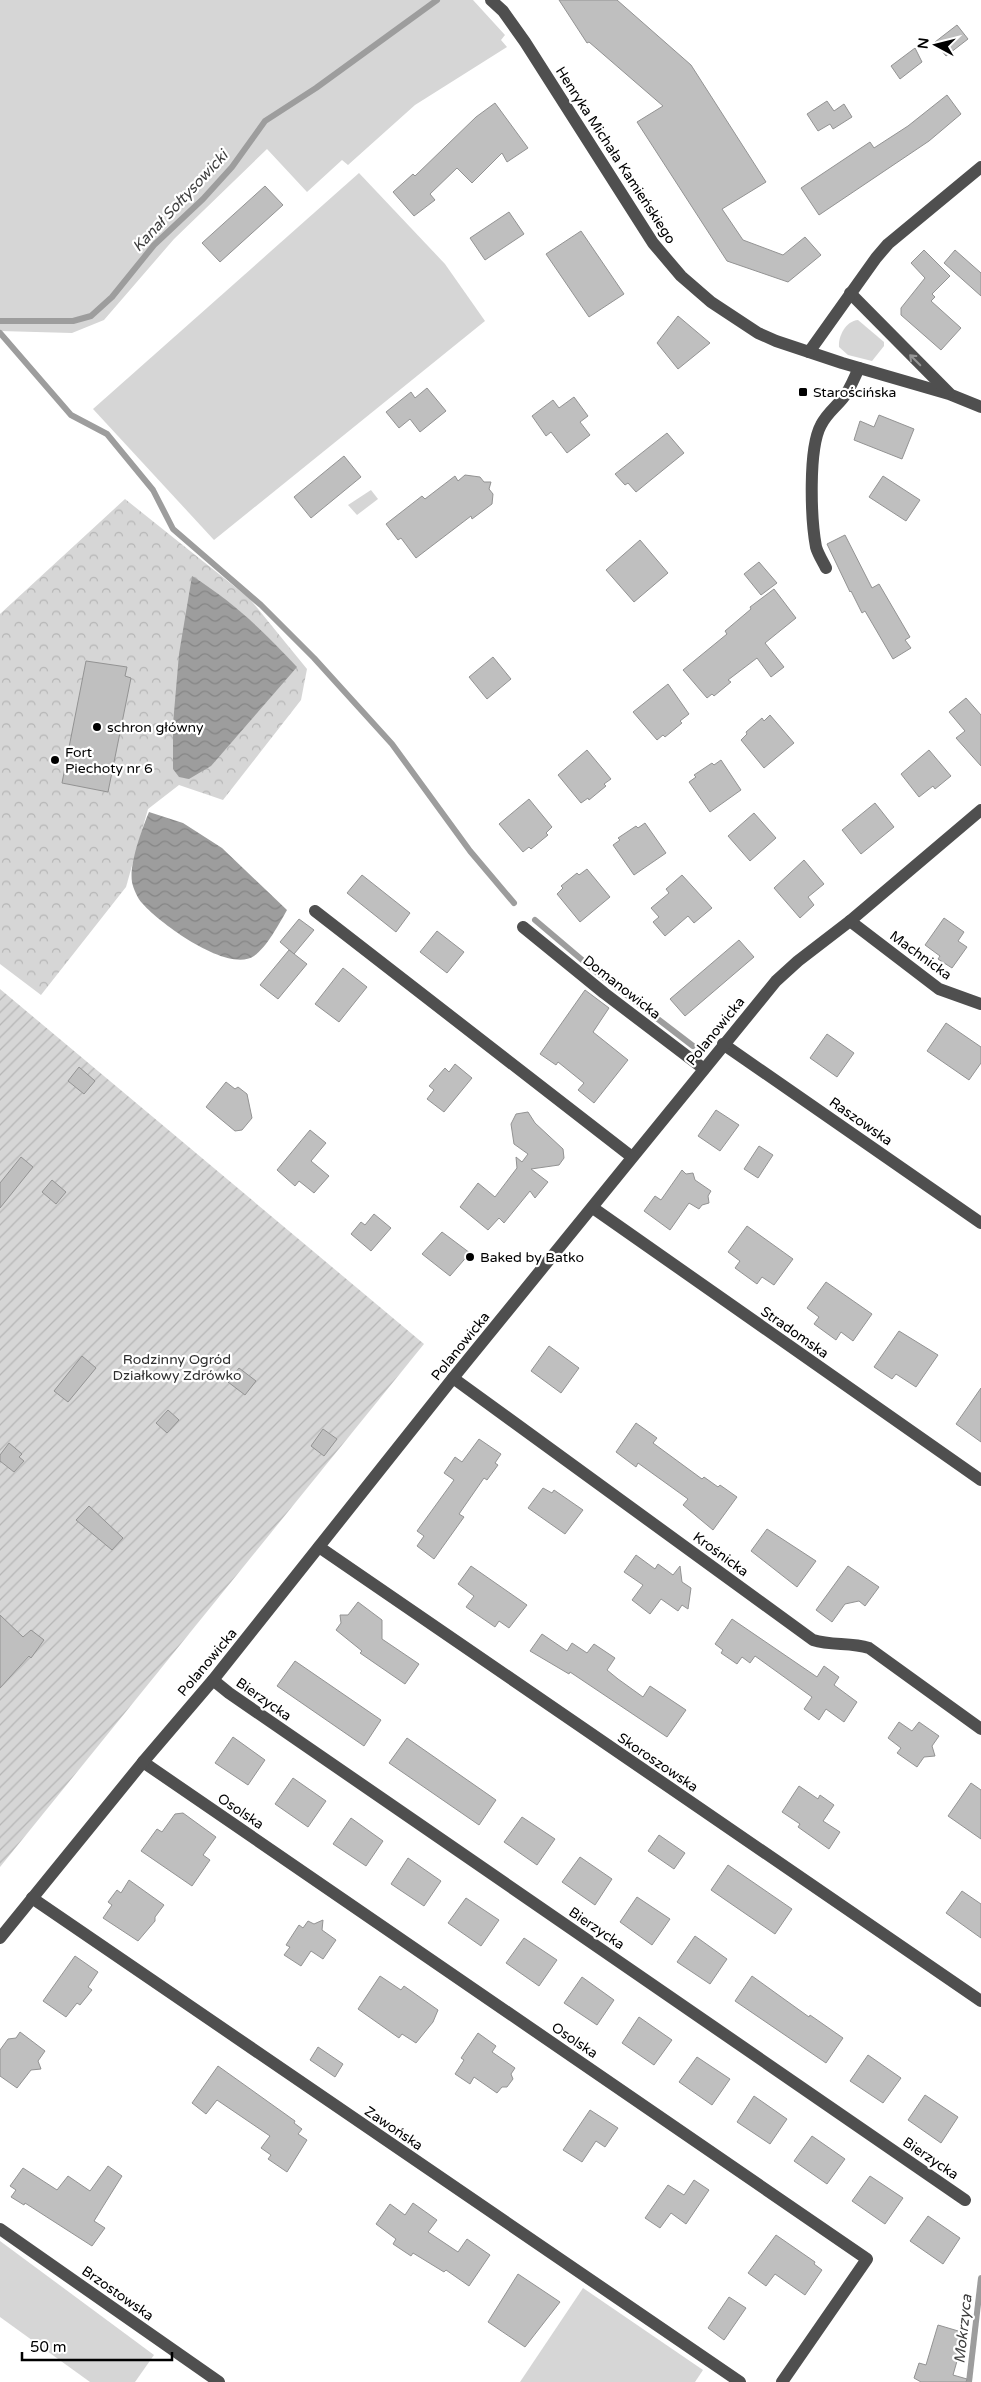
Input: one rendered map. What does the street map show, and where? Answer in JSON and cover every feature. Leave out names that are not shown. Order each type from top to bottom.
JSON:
[{"type":"street","name":"Henryka Michała Kamieńskiego","points":[[491,0],[503,11],[530,50],[653,243],[681,276],[711,302],[751,329],[776,341],[859,368],[949,394],[981,407]]},
{"type":"street","points":[[809,352],[850,293],[888,244],[981,167]]},
{"type":"street","points":[[850,293],[949,394]]},
{"type":"street","points":[[826,568],[817,549],[813,523],[814,448],[820,427],[828,412],[842,399],[850,388],[859,368]]},
{"type":"street","name":"Polanowicka","points":[[0,1938],[143,1762],[213,1680],[453,1378],[776,981],[798,960],[850,921],[981,810]]},
{"type":"street","points":[[315,912],[632,1157]]},
{"type":"street","name":"Machnicka","points":[[850,921],[939,989],[981,1004]]},
{"type":"street","name":"Domanowicka","points":[[524,927],[604,994],[704,1069]]},
{"type":"street","name":"Raszowska","points":[[723,1044],[981,1223]]},
{"type":"street","name":"Stradomska","points":[[593,1208],[981,1480]]},
{"type":"street","name":"Krośnicka","points":[[453,1378],[813,1640],[828,1644],[855,1644],[870,1648],[981,1729]]},
{"type":"street","name":"Skoroszowska","points":[[319,1547],[981,2001]]},
{"type":"street","name":"Bierzycka","points":[[213,1680],[228,1694],[965,2200]]},
{"type":"street","name":"Osolska","points":[[143,1762],[867,2259],[782,2382]]},
{"type":"street","name":"Zawońska","points":[[32,1898],[740,2382]]},
{"type":"street","name":"Brzostowska","points":[[0,2229],[219,2382]]},
{"type":"green space","points":[[0,0],[473,0],[505,35],[501,40],[507,47],[415,105],[348,165],[342,160],[307,192],[267,149],[174,239],[104,320],[72,333],[0,331]]},
{"type":"green space","points":[[359,173],[445,264],[485,321],[214,540],[93,409]]},
{"type":"green space","points":[[858,320],[884,342],[884,346],[872,361],[848,355],[839,347],[840,338],[846,326]]},
{"type":"green space","points":[[371,490],[378,499],[357,515],[348,505]]},
{"type":"green space","points":[[125,499],[249,598],[307,669],[301,700],[223,800],[179,785],[148,809],[126,887],[41,995],[0,964],[0,614]]},
{"type":"green space","name":"Rodzinny Ogród Działkowy Zdrówko","points":[[0,989],[424,1344],[0,1867]]},
{"type":"green space","points":[[0,2241],[154,2355],[135,2382],[90,2382],[0,2317]]},
{"type":"green space","points":[[583,2288],[703,2370],[695,2382],[520,2382]]},
{"type":"water","points":[[192,576],[208,586],[248,618],[297,667],[211,766],[189,779],[179,777],[173,769],[173,724],[179,654]]},
{"type":"water","points":[[149,812],[183,823],[222,848],[287,910],[268,941],[254,956],[242,960],[228,958],[211,952],[178,933],[140,901],[133,884],[132,866]]},
{"type":"building","points":[[559,0],[617,0],[691,65],[766,182],[722,209],[743,240],[783,255],[805,237],[821,255],[788,282],[727,261],[637,122],[663,106],[589,42],[587,43]]},
{"type":"building","points":[[957,25],[968,39],[946,56],[935,42]]},
{"type":"building","points":[[915,48],[922,62],[900,79],[891,66]]},
{"type":"building","points":[[947,95],[961,114],[929,141],[819,215],[801,188],[870,142],[874,148],[908,126]]},
{"type":"building","points":[[827,101],[834,111],[844,104],[852,117],[833,129],[830,124],[818,131],[807,114]]},
{"type":"building","points":[[495,103],[528,148],[507,162],[502,153],[472,183],[457,168],[430,194],[435,200],[414,216],[393,192],[413,174],[415,176],[476,117]]},
{"type":"building","points":[[265,186],[283,205],[220,262],[202,243]]},
{"type":"building","points":[[509,212],[524,234],[485,260],[470,238]]},
{"type":"building","points":[[581,231],[624,294],[589,317],[546,254]]},
{"type":"building","points":[[924,250],[950,276],[932,294],[935,297],[931,301],[961,328],[941,350],[901,315],[901,308],[925,278],[911,263]]},
{"type":"building","points":[[955,250],[981,273],[981,296],[944,263]]},
{"type":"building","points":[[678,316],[710,343],[678,369],[657,343]]},
{"type":"building","points":[[427,388],[446,411],[420,432],[410,419],[399,428],[386,412],[411,392],[415,398]]},
{"type":"building","points":[[574,397],[588,416],[580,422],[590,435],[567,453],[551,432],[546,436],[532,416],[553,400],[559,408]]},
{"type":"building","points":[[879,415],[914,429],[902,459],[854,440],[860,421],[874,427]]},
{"type":"building","points":[[667,433],[684,453],[636,492],[628,483],[625,485],[615,474]]},
{"type":"building","points":[[344,456],[361,477],[311,518],[294,497]]},
{"type":"building","points":[[465,475],[480,477],[484,482],[491,482],[489,489],[493,494],[492,504],[472,519],[471,516],[416,558],[401,538],[398,540],[386,524],[422,496],[425,499],[455,476],[458,481]]},
{"type":"building","points":[[883,476],[920,500],[906,521],[869,497]]},
{"type":"building","points":[[845,535],[872,588],[879,584],[910,637],[905,640],[911,648],[893,659],[865,611],[862,613],[827,544]]},
{"type":"building","points":[[640,540],[668,573],[634,602],[606,570]]},
{"type":"building","points":[[759,562],[777,583],[761,595],[744,574]]},
{"type":"building","points":[[774,589],[796,618],[765,643],[784,667],[771,677],[757,658],[728,680],[731,682],[714,696],[712,694],[707,698],[683,670],[727,634],[725,631],[751,609],[750,607]]},
{"type":"building","points":[[493,657],[511,679],[487,699],[469,677]]},
{"type":"building","name":"schron główny","points":[[86,661],[127,667],[125,676],[131,678],[108,792],[62,783]]},
{"type":"building","points":[[668,684],[689,714],[680,721],[682,723],[665,737],[663,735],[657,740],[633,712]]},
{"type":"building","points":[[966,698],[981,715],[981,766],[956,738],[965,731],[949,712]]},
{"type":"building","points":[[770,715],[794,743],[764,768],[741,740],[747,734],[746,732],[762,718],[764,721]]},
{"type":"building","points":[[587,750],[611,779],[604,784],[606,786],[589,800],[588,798],[581,803],[558,775]]},
{"type":"building","points":[[929,750],[951,776],[935,789],[933,786],[919,797],[901,774]]},
{"type":"building","points":[[721,760],[741,790],[710,812],[689,782],[696,777],[694,775],[712,763],[714,765]]},
{"type":"building","points":[[529,799],[552,827],[546,833],[548,835],[531,849],[529,847],[523,852],[499,824]]},
{"type":"building","points":[[875,803],[894,827],[861,854],[842,830]]},
{"type":"building","points":[[754,813],[776,838],[750,861],[728,836]]},
{"type":"building","points":[[645,823],[666,853],[634,875],[613,845],[620,840],[618,838],[636,826],[638,828]]},
{"type":"building","points":[[804,860],[824,884],[808,897],[814,905],[800,918],[774,888]]},
{"type":"building","points":[[587,869],[610,897],[580,922],[557,894],[563,888],[561,886],[577,873],[579,875]]},
{"type":"building","points":[[362,875],[410,913],[396,932],[347,893]]},
{"type":"building","points":[[682,875],[712,908],[694,923],[688,916],[665,936],[653,922],[659,917],[651,908],[669,893],[666,889]]},
{"type":"building","points":[[944,918],[964,932],[958,941],[967,947],[952,968],[938,959],[940,956],[925,945]]},
{"type":"building","points":[[299,919],[314,930],[294,954],[280,942]]},
{"type":"building","points":[[437,931],[464,952],[447,973],[420,952]]},
{"type":"building","points":[[739,940],[754,957],[685,1016],[670,999]]},
{"type":"building","points":[[289,950],[307,964],[278,999],[260,985]]},
{"type":"building","points":[[343,968],[367,987],[339,1022],[315,1004]]},
{"type":"building","points":[[585,990],[609,1008],[593,1032],[628,1060],[594,1103],[578,1090],[584,1083],[558,1062],[556,1065],[540,1054]]},
{"type":"building","points":[[946,1023],[981,1047],[981,1063],[969,1080],[927,1051]]},
{"type":"building","points":[[827,1034],[854,1053],[837,1077],[810,1058]]},
{"type":"building","points":[[455,1064],[472,1078],[444,1112],[427,1099],[434,1090],[429,1086],[445,1068],[449,1072]]},
{"type":"building","points":[[79,1067],[95,1081],[84,1094],[68,1081]]},
{"type":"building","points":[[226,1082],[235,1089],[238,1087],[247,1094],[252,1118],[242,1130],[235,1131],[206,1107]]},
{"type":"building","points":[[716,1110],[739,1125],[720,1151],[698,1136]]},
{"type":"building","points":[[528,1112],[535,1123],[563,1149],[564,1158],[559,1165],[531,1169],[548,1182],[535,1198],[530,1191],[504,1223],[499,1218],[488,1230],[460,1207],[478,1183],[495,1197],[517,1168],[516,1157],[522,1162],[528,1154],[514,1144],[511,1124],[516,1114]]},
{"type":"building","points":[[310,1130],[326,1143],[311,1161],[329,1176],[314,1193],[299,1181],[295,1186],[277,1170]]},
{"type":"building","points":[[759,1146],[773,1155],[758,1178],[744,1169]]},
{"type":"building","points":[[21,1157],[33,1167],[0,1208],[0,1183]]},
{"type":"building","points":[[682,1170],[686,1174],[693,1173],[695,1180],[711,1191],[708,1196],[709,1203],[702,1205],[699,1209],[689,1203],[670,1230],[644,1211],[655,1196],[661,1200]]},
{"type":"building","points":[[52,1180],[66,1192],[56,1204],[42,1192]]},
{"type":"building","points":[[374,1214],[391,1228],[371,1251],[351,1234],[361,1222],[365,1225]]},
{"type":"building","points":[[747,1226],[793,1259],[774,1285],[762,1277],[757,1284],[735,1268],[740,1261],[728,1252]]},
{"type":"building","points":[[442,1232],[470,1253],[450,1276],[422,1254]]},
{"type":"building","points":[[826,1282],[872,1314],[853,1341],[841,1332],[836,1340],[814,1324],[819,1317],[807,1308]]},
{"type":"building","points":[[899,1331],[938,1355],[916,1387],[896,1374],[892,1379],[874,1367]]},
{"type":"building","points":[[549,1346],[579,1368],[561,1393],[531,1371]]},
{"type":"building","points":[[82,1356],[96,1368],[68,1402],[54,1391]]},
{"type":"building","points":[[239,1368],[256,1381],[245,1395],[228,1382]]},
{"type":"building","points":[[981,1388],[981,1442],[956,1424]]},
{"type":"building","points":[[168,1410],[179,1420],[167,1433],[156,1423]]},
{"type":"building","points":[[636,1423],[657,1438],[653,1443],[702,1479],[704,1477],[718,1487],[720,1485],[737,1497],[713,1530],[683,1505],[688,1499],[638,1463],[636,1467],[616,1452]]},
{"type":"building","points":[[323,1429],[337,1439],[324,1456],[311,1446]]},
{"type":"building","points":[[479,1439],[501,1454],[495,1463],[498,1465],[487,1480],[484,1478],[459,1514],[464,1517],[434,1559],[417,1546],[424,1536],[417,1531],[454,1480],[444,1473],[455,1457],[462,1462]]},
{"type":"building","points":[[9,1443],[22,1454],[19,1457],[24,1461],[14,1472],[0,1461],[0,1455]]},
{"type":"building","points":[[543,1488],[552,1493],[554,1490],[583,1510],[565,1534],[528,1508]]},
{"type":"building","points":[[89,1506],[123,1538],[112,1550],[76,1520]]},
{"type":"building","points":[[767,1529],[816,1561],[797,1587],[751,1551]]},
{"type":"building","points":[[636,1555],[655,1569],[658,1564],[673,1575],[680,1566],[682,1582],[691,1588],[688,1609],[682,1605],[678,1611],[661,1599],[650,1614],[632,1600],[643,1585],[624,1572]]},
{"type":"building","points":[[471,1566],[527,1605],[509,1628],[499,1621],[495,1627],[466,1607],[474,1596],[458,1584]]},
{"type":"building","points":[[848,1566],[879,1587],[865,1606],[859,1601],[845,1604],[832,1622],[816,1610]]},
{"type":"building","points":[[358,1602],[382,1620],[382,1639],[419,1664],[405,1684],[360,1653],[362,1651],[336,1630],[341,1623],[340,1615],[348,1615]]},
{"type":"building","points":[[0,1615],[23,1637],[31,1630],[44,1640],[31,1658],[29,1656],[0,1688]]},
{"type":"building","points":[[732,1619],[817,1677],[824,1666],[839,1677],[834,1685],[857,1702],[844,1722],[826,1709],[819,1720],[804,1709],[812,1697],[755,1656],[750,1663],[742,1657],[737,1664],[721,1653],[723,1650],[715,1644]]},
{"type":"building","points":[[542,1634],[567,1651],[572,1643],[587,1653],[594,1644],[615,1658],[607,1670],[643,1697],[650,1686],[686,1710],[667,1737],[570,1672],[569,1674],[530,1651]]},
{"type":"building","points":[[295,1661],[381,1720],[364,1746],[277,1686]]},
{"type":"building","points":[[899,1722],[912,1731],[919,1722],[939,1736],[932,1746],[935,1756],[924,1757],[917,1767],[897,1753],[901,1748],[888,1738]]},
{"type":"building","points":[[233,1737],[265,1760],[248,1785],[215,1763]]},
{"type":"building","points":[[407,1738],[496,1800],[479,1825],[389,1763]]},
{"type":"building","points":[[293,1778],[326,1801],[308,1827],[275,1804]]},
{"type":"building","points":[[971,1783],[981,1790],[981,1839],[948,1816]]},
{"type":"building","points":[[799,1786],[818,1799],[820,1795],[834,1805],[823,1821],[840,1832],[829,1849],[798,1827],[800,1824],[782,1812]]},
{"type":"building","points":[[183,1813],[216,1837],[203,1855],[210,1860],[192,1886],[141,1851],[157,1829],[162,1832],[175,1814]]},
{"type":"building","points":[[522,1817],[555,1839],[537,1865],[504,1842]]},
{"type":"building","points":[[351,1818],[383,1841],[366,1866],[333,1844]]},
{"type":"building","points":[[659,1835],[685,1853],[674,1869],[648,1851]]},
{"type":"building","points":[[580,1857],[612,1879],[595,1905],[562,1882]]},
{"type":"building","points":[[408,1858],[441,1881],[424,1906],[391,1884]]},
{"type":"building","points":[[728,1865],[792,1909],[775,1934],[711,1890]]},
{"type":"building","points":[[129,1880],[164,1905],[155,1917],[155,1921],[138,1941],[103,1918],[112,1905],[108,1902],[117,1890],[121,1893]]},
{"type":"building","points":[[962,1891],[981,1904],[981,1938],[946,1913]]},
{"type":"building","points":[[637,1897],[670,1919],[652,1945],[620,1922]]},
{"type":"building","points":[[466,1898],[499,1920],[481,1946],[448,1923]]},
{"type":"building","points":[[323,1920],[322,1930],[336,1940],[323,1959],[311,1951],[301,1966],[284,1955],[290,1947],[286,1945],[299,1925],[303,1928],[308,1921],[314,1924]]},
{"type":"building","points":[[695,1936],[727,1959],[710,1984],[677,1962]]},
{"type":"building","points":[[524,1938],[557,1960],[539,1986],[506,1963]]},
{"type":"building","points":[[75,1956],[98,1972],[88,1987],[92,1990],[80,2005],[77,2003],[66,2017],[43,2001]]},
{"type":"building","points":[[380,1976],[401,1990],[404,1986],[438,2010],[433,2022],[416,2043],[402,2034],[399,2038],[358,2009]]},
{"type":"building","points":[[752,1976],[809,2017],[810,2015],[843,2038],[826,2063],[735,2001]]},
{"type":"building","points":[[582,1977],[614,2000],[597,2025],[564,2003]]},
{"type":"building","points":[[639,2017],[672,2040],[654,2065],[622,2043]]},
{"type":"building","points":[[20,2032],[45,2051],[38,2061],[41,2069],[31,2070],[17,2088],[0,2076],[0,2050],[8,2039],[16,2038]]},
{"type":"building","points":[[478,2033],[496,2046],[492,2052],[515,2068],[511,2074],[513,2079],[507,2087],[502,2087],[497,2093],[474,2077],[470,2084],[455,2074],[464,2060],[461,2058]]},
{"type":"building","points":[[318,2047],[343,2064],[335,2077],[310,2060]]},
{"type":"building","points":[[868,2055],[901,2078],[883,2103],[850,2081]]},
{"type":"building","points":[[697,2057],[730,2079],[712,2105],[679,2082]]},
{"type":"building","points":[[218,2066],[295,2121],[294,2123],[302,2129],[298,2134],[307,2140],[287,2172],[268,2159],[271,2155],[261,2148],[270,2136],[217,2100],[206,2114],[192,2103]]},
{"type":"building","points":[[925,2095],[958,2117],[941,2143],[908,2120]]},
{"type":"building","points":[[754,2096],[787,2119],[770,2144],[737,2122]]},
{"type":"building","points":[[590,2110],[618,2128],[605,2147],[596,2141],[582,2162],[563,2150]]},
{"type":"building","points":[[812,2136],[845,2159],[827,2184],[794,2161]]},
{"type":"building","points":[[108,2166],[122,2176],[94,2221],[105,2228],[92,2246],[25,2203],[24,2205],[11,2197],[16,2190],[10,2186],[23,2168],[57,2190],[68,2176],[90,2191]]},
{"type":"building","points":[[870,2176],[903,2198],[885,2224],[852,2201]]},
{"type":"building","points":[[694,2180],[709,2190],[686,2224],[671,2213],[660,2228],[645,2218],[668,2185],[684,2195]]},
{"type":"building","points":[[413,2203],[437,2220],[428,2232],[458,2252],[467,2239],[490,2255],[469,2286],[446,2270],[444,2272],[413,2253],[411,2256],[393,2244],[396,2239],[376,2224],[390,2204],[405,2215]]},
{"type":"building","points":[[928,2216],[960,2238],[943,2264],[910,2241]]},
{"type":"building","points":[[776,2235],[815,2262],[814,2264],[822,2270],[805,2295],[775,2274],[766,2286],[748,2273]]},
{"type":"building","points":[[518,2274],[560,2302],[525,2347],[488,2322]]},
{"type":"building","points":[[729,2297],[746,2308],[724,2340],[708,2328]]},
{"type":"building","points":[[938,2325],[965,2333],[953,2375],[967,2379],[966,2382],[921,2382],[914,2378],[919,2363],[926,2365]]},
{"type":"waterway","name":"Kanał Sołtysowicki","points":[[0,321],[73,321],[91,316],[112,297],[154,245],[203,199],[232,167],[265,121],[316,88],[437,0]]},
{"type":"waterway","points":[[0,333],[71,415],[107,434],[153,490],[173,529],[261,605],[314,658],[392,744],[470,851],[514,903]]},
{"type":"waterway","points":[[535,920],[594,970],[693,1046]]},
{"type":"waterway","name":"Mokrzyca","points":[[969,2382],[981,2278]]},
{"type":"place","name":"Starościńska","points":[[803,392]]},
{"type":"place","name":"schron główny","points":[[97,727]]},
{"type":"place","name":"Fort Piechoty nr 6","points":[[55,760]]},
{"type":"place","name":"Baked by Batko","points":[[470,1257]]}]
